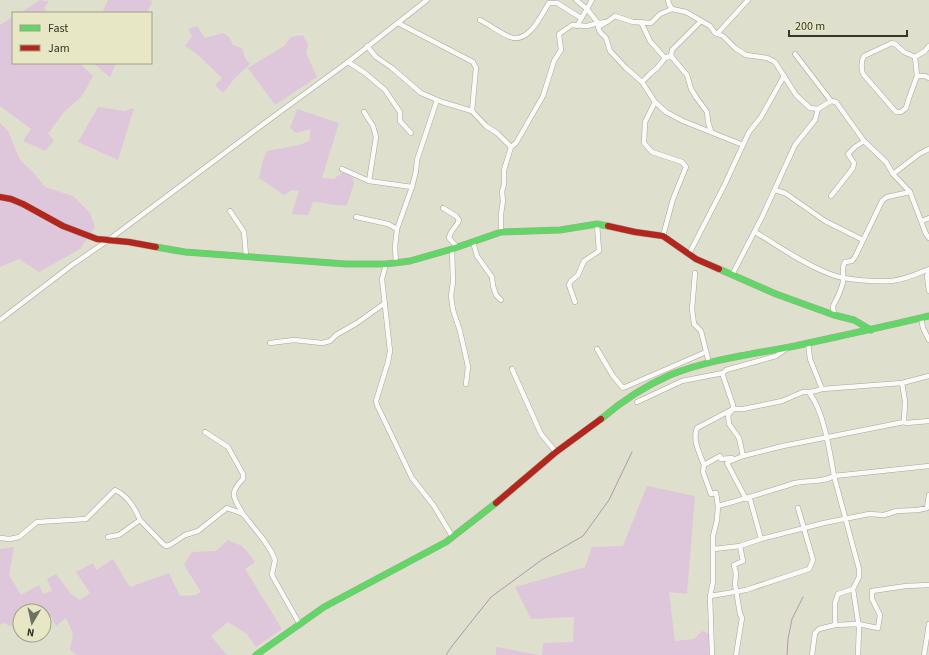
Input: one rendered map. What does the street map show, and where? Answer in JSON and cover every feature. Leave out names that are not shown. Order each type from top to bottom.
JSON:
[{"type":"street","points":[[0,320],[262,124],[348,62],[427,0]]},
{"type":"street","points":[[576,0],[587,9],[598,22]]},
{"type":"street","points":[[576,26],[592,0]]},
{"type":"street","points":[[668,0],[672,9]]},
{"type":"street","points":[[717,34],[748,0]]},
{"type":"street","points":[[480,20],[511,37],[520,38],[527,35],[549,3],[557,3],[581,18]]},
{"type":"street","points":[[743,145],[683,121],[666,112],[655,102],[642,82],[610,51],[606,38],[600,32],[598,26],[616,16],[633,22],[651,23],[660,14],[672,9],[686,12],[710,26],[717,34],[723,36],[734,48],[746,55],[772,59],[800,99],[810,108],[818,109],[831,101]]},
{"type":"street","points":[[701,21],[672,50],[671,56],[687,75],[691,89],[708,112],[708,122],[711,131]]},
{"type":"street","points":[[500,232],[504,170],[511,148],[516,143],[543,96],[554,61],[560,50],[559,34],[570,26],[587,26],[598,22],[607,22]]},
{"type":"street","points":[[640,22],[650,42],[665,58]]},
{"type":"street","points":[[398,23],[473,62],[476,68],[472,111]]},
{"type":"street","points":[[895,44],[904,52],[915,57],[917,76],[906,108],[901,112],[896,112],[868,81],[862,70],[864,56],[895,44]]},
{"type":"street","points":[[367,46],[376,57],[392,68],[421,93],[437,100],[472,111],[486,126],[497,133],[511,148]]},
{"type":"street","points":[[915,57],[925,51],[929,46]]},
{"type":"street","points":[[795,54],[831,101],[836,102],[864,141],[886,162],[893,174],[910,192],[926,234],[929,238]]},
{"type":"street","points":[[642,82],[665,58],[671,56]]},
{"type":"street","points":[[348,62],[365,73],[384,90],[400,112],[400,121],[411,133]]},
{"type":"street","points":[[689,254],[724,186],[749,132],[761,117],[784,76]]},
{"type":"street","points":[[917,76],[925,76],[929,78]]},
{"type":"street","points":[[396,263],[395,247],[397,229],[412,187],[417,160],[437,100]]},
{"type":"street","points":[[655,102],[645,122],[644,143],[652,152],[682,162],[686,167],[673,200],[664,236]]},
{"type":"street","points":[[732,275],[755,232],[795,145],[815,120],[818,109]]},
{"type":"street","points":[[364,112],[373,126],[376,137],[369,181]]},
{"type":"street","points":[[831,196],[853,168],[854,163],[848,154],[864,141]]},
{"type":"street","points":[[893,174],[919,154],[929,149]]},
{"type":"street","points":[[342,169],[369,181],[412,187]]},
{"type":"street","points":[[775,190],[785,193],[825,221],[863,240]]},
{"type":"street","points":[[834,315],[832,306],[837,300],[843,279],[843,266],[845,262],[852,261],[882,201],[887,197],[910,192]]},
{"type":"street","points":[[0,197],[23,204],[63,226],[87,237],[107,241],[129,242],[185,252],[346,264],[386,264],[410,261],[455,248],[500,232],[560,230],[597,224],[617,227],[635,232],[664,236],[696,259],[776,294],[834,315],[854,320],[871,330]]},
{"type":"street","points":[[443,208],[456,216],[459,220],[458,224],[452,229],[449,238],[455,248],[452,296],[454,314],[468,362],[466,384]]},
{"type":"street","points":[[230,211],[244,232],[246,256]]},
{"type":"street","points":[[356,217],[388,224],[397,229]]},
{"type":"street","points":[[922,221],[929,218]]},
{"type":"street","points":[[575,302],[569,285],[578,275],[584,261],[599,251],[597,224]]},
{"type":"street","points":[[755,232],[806,264],[843,279],[891,281],[929,270],[929,291]]},
{"type":"street","points":[[473,242],[477,256],[492,277],[496,295],[501,300]]},
{"type":"street","points":[[386,264],[382,279],[390,351],[376,401],[412,478],[434,506],[452,536]]},
{"type":"street","points":[[696,273],[692,309],[694,324],[701,332],[709,363]]},
{"type":"street","points":[[270,344],[294,340],[322,343],[330,341],[336,335],[357,323],[385,303]]},
{"type":"street","points":[[256,655],[299,623],[324,607],[446,542],[504,497],[556,452],[637,392],[671,375],[709,363],[871,330],[929,316]]},
{"type":"street","points":[[921,318],[923,328],[929,340]]},
{"type":"street","points":[[808,343],[810,359],[822,388]]},
{"type":"street","points":[[637,402],[682,381],[723,373],[726,370],[776,356],[789,347]]},
{"type":"street","points":[[598,349],[613,376],[623,388],[706,352]]},
{"type":"street","points":[[512,369],[541,434],[556,452]]},
{"type":"street","points":[[723,373],[733,405],[733,409],[728,415],[729,424],[739,438],[743,456]]},
{"type":"street","points":[[712,655],[710,596],[713,582],[713,536],[717,520],[718,506],[716,493],[711,494],[703,472],[704,465],[696,442],[695,434],[697,428],[733,409],[743,409],[782,401],[803,392],[811,392],[822,388],[902,383],[929,376]]},
{"type":"street","points":[[902,383],[905,401],[904,422]]},
{"type":"street","points":[[811,392],[810,394],[820,413],[827,438],[834,476],[859,569],[859,577],[853,589],[859,628],[858,655]]},
{"type":"street","points":[[704,465],[720,456],[721,459],[735,458],[783,446],[904,422],[906,424],[929,420]]},
{"type":"street","points":[[205,432],[228,447],[243,474],[243,480],[236,487],[234,498],[243,514],[264,539],[271,550],[275,560],[272,578],[299,623]]},
{"type":"street","points":[[735,458],[727,464],[746,499],[750,499],[761,539]]},
{"type":"street","points":[[718,506],[797,483],[827,480],[834,476],[929,466]]},
{"type":"street","points":[[0,538],[10,539],[19,537],[37,522],[86,519],[115,490],[122,494],[135,509],[140,520],[166,546],[185,535],[198,531],[227,508],[243,514]]},
{"type":"street","points":[[714,549],[740,546],[804,528],[869,514],[884,515],[897,511],[927,508],[929,495]]},
{"type":"street","points":[[710,596],[746,590],[809,569],[813,560],[798,508]]},
{"type":"street","points":[[108,537],[119,535],[140,520]]},
{"type":"street","points":[[736,655],[742,618],[740,614],[734,565],[743,561],[740,546]]},
{"type":"street","points":[[812,655],[815,633],[818,629],[858,624],[878,628],[880,615],[872,599],[872,591],[906,586],[929,585]]},
{"type":"street","points":[[836,626],[835,603],[838,594],[853,589]]},
{"type":"street","points":[[924,655],[929,624]]},
{"type":"shaded area","points":[[40,0],[49,1],[44,8],[46,12],[22,12]]},
{"type":"shaded area","points":[[108,0],[150,0],[152,2],[147,12],[102,12]]},
{"type":"shaded area","points":[[12,18],[12,64],[81,64],[93,76],[82,96],[63,113],[48,134],[54,140],[45,151],[23,141],[31,129],[0,106],[0,25]]},
{"type":"shaded area","points":[[197,26],[205,38],[223,33],[229,37],[233,45],[242,48],[245,58],[250,64],[234,79],[223,93],[215,85],[222,78],[197,54],[185,46],[192,36],[188,29]]},
{"type":"shaded area","points":[[303,35],[308,45],[306,53],[317,77],[275,105],[248,68],[284,46],[291,37]]},
{"type":"shaded area","points":[[94,64],[116,64],[110,77]]},
{"type":"shaded area","points":[[98,107],[125,111],[134,108],[118,160],[78,142]]},
{"type":"shaded area","points":[[297,109],[339,123],[322,178],[334,179],[343,172],[351,173],[354,183],[347,205],[313,202],[308,215],[292,214],[299,191],[292,190],[284,195],[259,178],[263,160],[267,151],[299,145],[309,141],[311,129],[296,133],[290,128]]},
{"type":"shaded area","points":[[0,123],[8,131],[20,160],[33,172],[45,187],[73,196],[90,213],[95,227],[80,249],[39,272],[19,259],[0,267]]},
{"type":"shaded area","points":[[647,486],[695,496],[687,594],[669,592],[675,641],[694,639],[702,631],[709,634],[709,655],[542,655],[543,643],[573,642],[574,617],[531,619],[515,587],[585,567],[592,547],[623,546]]},
{"type":"shaded area","points":[[228,540],[242,546],[255,562],[245,569],[282,629],[256,647],[247,634],[228,622],[211,636],[227,655],[77,655],[70,650],[73,634],[66,618],[56,626],[52,618],[52,603],[12,603],[12,627],[5,623],[0,625],[0,549],[14,547],[9,575],[21,595],[39,585],[43,594],[52,591],[47,579],[56,574],[72,595],[80,600],[90,593],[76,572],[93,563],[96,570],[113,559],[130,587],[169,573],[180,596],[195,595],[201,592],[184,565],[192,552],[216,551]]},
{"type":"shaded area","points":[[496,647],[539,655],[496,655]]},
{"type":"waterway","points":[[446,655],[491,597],[543,559],[583,536],[609,500],[632,452]]},
{"type":"waterway","points":[[787,655],[788,639],[792,619],[803,597]]},
{"type":"traffic: fast","points":[[156,247],[185,252],[346,264],[386,264],[410,261],[452,249],[501,232],[560,230],[597,224],[608,226]]},
{"type":"traffic: fast","points":[[719,269],[776,294],[834,315],[854,320],[871,330]]},
{"type":"traffic: fast","points":[[601,419],[625,400],[643,389],[661,379],[685,369],[748,354],[795,346],[929,316]]},
{"type":"traffic: fast","points":[[256,655],[324,607],[446,542],[496,503]]},
{"type":"traffic: jam","points":[[0,197],[11,199],[23,204],[63,226],[97,239],[129,242],[156,247]]},
{"type":"traffic: jam","points":[[608,226],[663,236],[696,259],[719,269]]},
{"type":"traffic: jam","points":[[496,503],[556,452],[601,419]]}]
